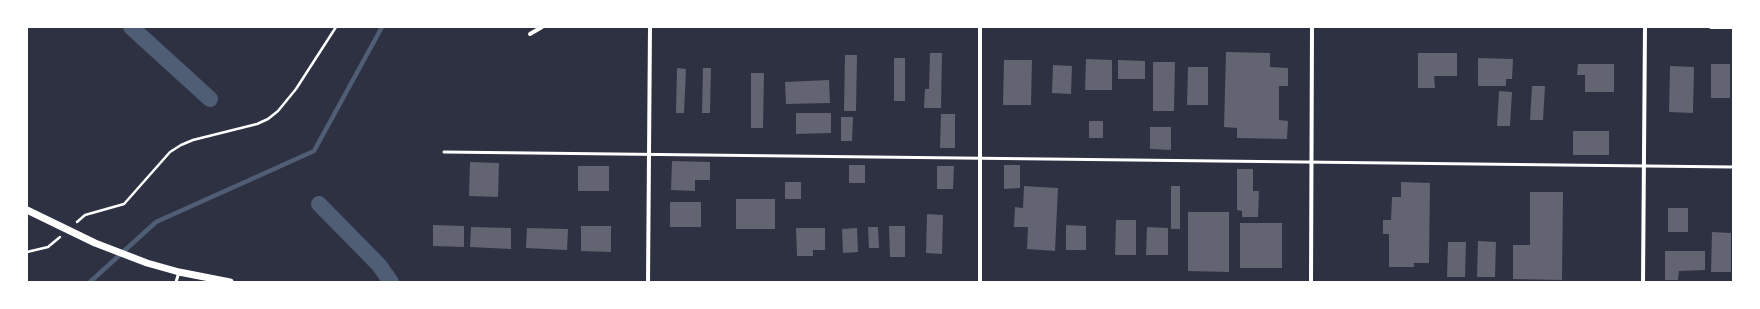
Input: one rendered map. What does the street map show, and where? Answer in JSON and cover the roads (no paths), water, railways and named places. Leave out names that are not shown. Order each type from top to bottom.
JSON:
[{"type":"street","points":[[530,34],[542,27]]},
{"type":"street","points":[[648,282],[650,27]]},
{"type":"street","points":[[980,27],[980,282]]},
{"type":"street","points":[[1312,27],[1312,282]]},
{"type":"street","points":[[1643,282],[1645,27]]},
{"type":"street","points":[[1711,27],[1733,27]]},
{"type":"street","points":[[27,210],[95,243],[147,263],[178,272],[230,282]]},
{"type":"lane","points":[[444,152],[649,156],[1733,167]]},
{"type":"lane","points":[[176,282],[178,272]]},
{"type":"waterway","points":[[131,27],[210,99]]},
{"type":"waterway","points":[[90,282],[156,222],[314,151],[382,27]]},
{"type":"waterway","points":[[319,204],[379,265],[391,282]]}]
